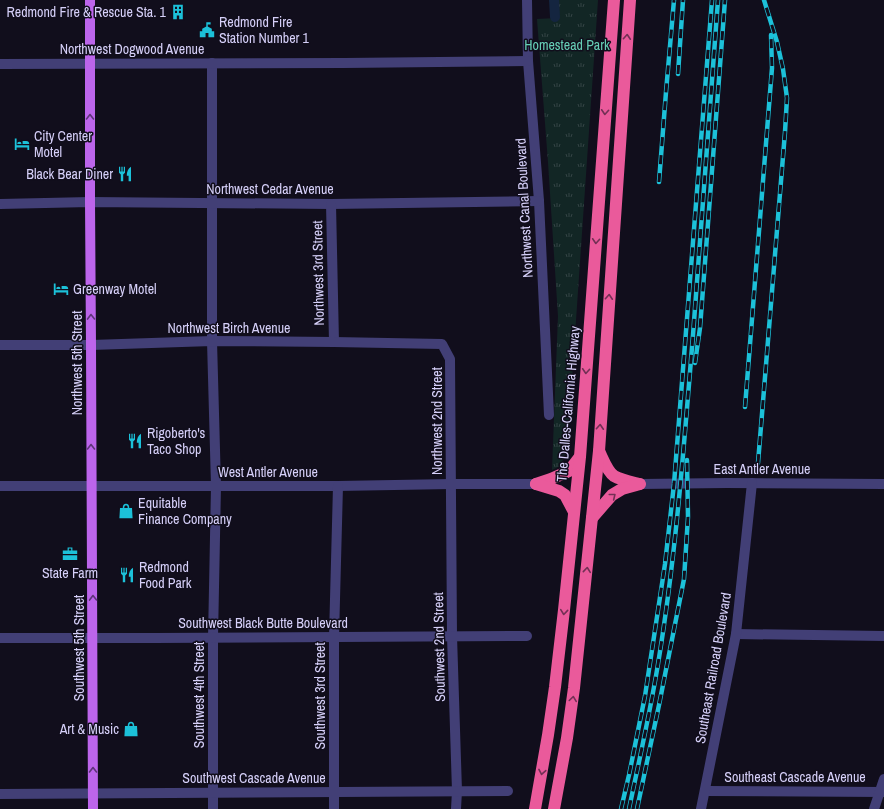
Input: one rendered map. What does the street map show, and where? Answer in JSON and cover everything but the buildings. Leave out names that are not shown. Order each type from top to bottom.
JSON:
[{"type":"highway","name":"The Dalles-California Highway","points":[[535,809],[555,687],[580,457],[614,0]]},
{"type":"highway","points":[[554,809],[567,738],[574,688],[599,451],[630,0]]},
{"type":"highway","points":[[599,451],[608,469],[614,476],[640,484]]},
{"type":"highway","points":[[536,484],[551,480],[569,471],[580,457]]},
{"type":"highway","points":[[536,484],[559,491],[565,496],[574,512]]},
{"type":"highway","points":[[592,518],[612,495],[622,489],[640,484]]},
{"type":"main road","name":"Northwest 5th Street","points":[[90,0],[92,486]]},
{"type":"main road","name":"Southwest 5th Street","points":[[92,486],[93,809]]},
{"type":"street","name":"Northwest Canal Boulevard","points":[[527,0],[528,61],[539,201],[549,415]]},
{"type":"street","name":"Northwest Dogwood Avenue","points":[[0,64],[528,61]]},
{"type":"street","name":"Southwest 4th Street","points":[[212,63],[212,341],[216,486],[213,638],[213,809]]},
{"type":"street","name":"Northwest Cedar Avenue","points":[[0,204],[90,202],[331,204],[539,201]]},
{"type":"street","name":"Northwest 3rd Street","points":[[331,204],[334,342]]},
{"type":"street","name":"Northwest Birch Avenue","points":[[0,345],[91,345],[212,341],[442,344],[450,359]]},
{"type":"street","name":"Northwest 2nd Street","points":[[450,359],[451,484]]},
{"type":"street","name":"Southeast Railroad Boulevard","points":[[701,809],[736,634],[752,483]]},
{"type":"street","name":"Southwest 2nd Street","points":[[451,484],[452,636],[456,809]]},
{"type":"street","name":"West Antler Avenue","points":[[0,486],[338,486],[536,484]]},
{"type":"street","name":"East Antler Avenue","points":[[640,484],[884,484]]},
{"type":"street","name":"Southwest 3rd Street","points":[[334,809],[334,637],[338,486]]},
{"type":"street","points":[[736,634],[884,636]]},
{"type":"street","name":"Southwest Black Butte Boulevard","points":[[0,638],[527,636]]},
{"type":"street","points":[[874,809],[882,792],[884,779]]},
{"type":"street","name":"Southwest Cascade Avenue","points":[[0,794],[508,791]]},
{"type":"street","name":"Southeast Cascade Avenue","points":[[705,791],[882,792]]},
{"type":"green space","name":"Homestead Park","points":[[558,0],[598,0],[567,451],[560,466],[552,470],[558,316],[537,19],[558,18]]},
{"type":"waterway","points":[[554,0],[555,17]]},
{"type":"railway","points":[[659,182],[674,0]]},
{"type":"railway","points":[[678,74],[683,0]]},
{"type":"railway","points":[[621,809],[645,696],[665,564],[674,484],[712,0]]},
{"type":"railway","points":[[629,809],[658,664],[675,541],[693,335],[718,0]]},
{"type":"railway","points":[[695,363],[700,328],[725,0]]},
{"type":"railway","points":[[758,463],[787,98],[777,42],[764,0]]},
{"type":"railway","points":[[745,407],[772,68],[771,35]]},
{"type":"railway","points":[[637,809],[684,579],[688,517],[687,460]]},
{"type":"place","name":"Redmond Fire & Rescue Sta. 1","points":[[178,12]]},
{"type":"place","name":"Redmond Fire Station Number 1","points":[[207,30]]},
{"type":"place","name":"City Center Motel","points":[[22,144]]},
{"type":"place","name":"Black Bear Diner","points":[[125,174]]},
{"type":"place","name":"Greenway Motel","points":[[61,289]]},
{"type":"place","name":"Rigoberto's Taco Shop","points":[[135,441]]},
{"type":"place","name":"Equitable Finance Company","points":[[126,511]]},
{"type":"place","name":"State Farm","points":[[70,554]]},
{"type":"place","name":"Redmond Food Park","points":[[127,575]]},
{"type":"place","name":"Art & Music","points":[[131,729]]}]
